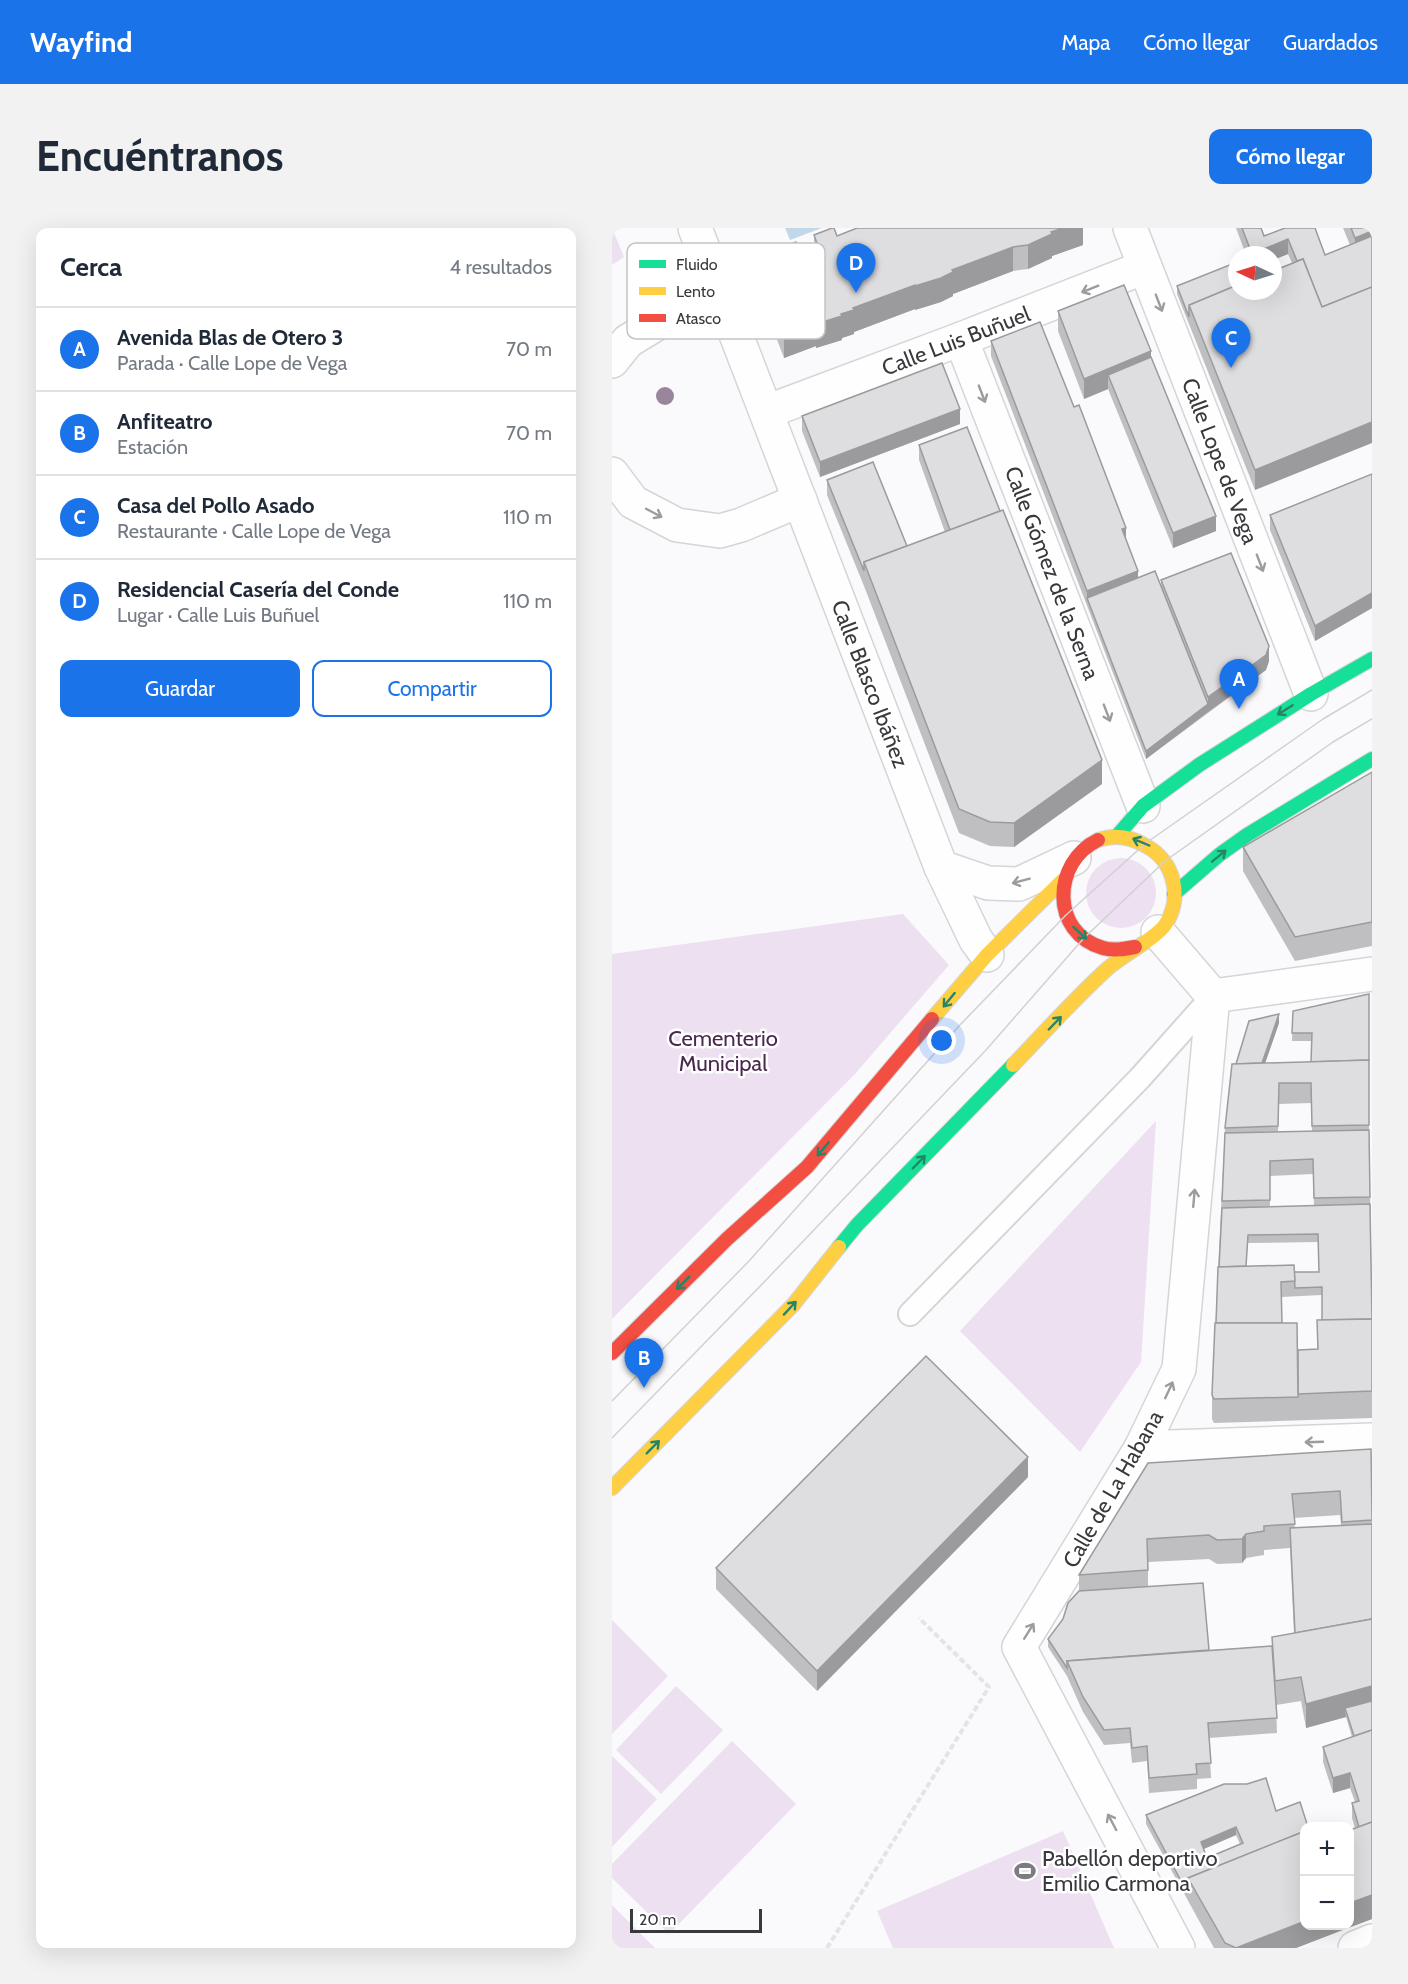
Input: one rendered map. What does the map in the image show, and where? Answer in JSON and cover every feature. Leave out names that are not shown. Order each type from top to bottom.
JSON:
[{"type":"street","name":"Calle Blasco Ibáñez","points":[[695,228],[701,243]]},
{"type":"street","name":"Calle Lope de Vega","points":[[1131,228],[1311,694]]},
{"type":"street","name":"Calle Luis Buñuel","points":[[766,412],[1145,267]]},
{"type":"street","points":[[612,361],[631,339]]},
{"type":"street","name":"Calle Blasco Ibáñez","points":[[738,339],[941,867],[976,940],[987,955]]},
{"type":"street","name":"Calle Gómez de la Serna","points":[[961,339],[1143,806]]},
{"type":"street","points":[[612,474],[633,502],[677,525],[720,531],[741,525],[800,500]]},
{"type":"street","points":[[1117,836],[1143,806],[1217,752],[1372,659]]},
{"type":"street","points":[[1174,894],[1219,855],[1247,835],[1372,759]]},
{"type":"street","points":[[612,1353],[734,1233],[807,1167],[987,955],[1068,869],[1083,849],[1099,839],[1117,836],[1146,843],[1156,851],[1165,861],[1172,876],[1174,894],[1172,909],[1166,924],[1107,969],[857,1225],[793,1305],[612,1488]]},
{"type":"street","points":[[941,867],[988,884],[1019,884],[1068,869]]},
{"type":"street","points":[[1068,869],[1062,899],[1066,915],[1073,928],[1084,938],[1099,946],[1117,950],[1147,940]]},
{"type":"street","points":[[1147,940],[1213,996],[1372,974]]},
{"type":"street","name":"Calle de La Habana","points":[[1178,1948],[1019,1647],[1142,1448],[1179,1369],[1213,996]]},
{"type":"street","points":[[1142,1448],[1372,1440]]},
{"type":"street","points":[[1355,1948],[1372,1941]]},
{"type":"lane","points":[[910,1314],[1140,1078],[1213,996]]},
{"type":"path","points":[[827,1948],[989,1687],[919,1618]]},
{"type":"green space","points":[[612,228],[624,257],[612,265]]},
{"type":"green space","points":[[1114,858],[1128,858],[1141,864],[1150,873],[1156,886],[1154,906],[1146,918],[1128,928],[1114,928],[1101,922],[1092,913],[1086,900],[1086,886],[1092,873],[1101,864]]},
{"type":"green space","name":"Cementerio Municipal","points":[[903,914],[949,965],[855,1074],[612,1319],[612,954]]},
{"type":"green space","points":[[1156,1121],[1141,1362],[1080,1452],[960,1331]]},
{"type":"green space","points":[[612,1620],[668,1676],[612,1734]]},
{"type":"green space","points":[[676,1686],[723,1730],[661,1794],[616,1750]]},
{"type":"green space","points":[[732,1741],[796,1804],[669,1934],[612,1878],[612,1864]]},
{"type":"green space","points":[[612,1756],[657,1799],[612,1847]]},
{"type":"green space","name":"Pabellón deportivo Emilio Carmona","points":[[1063,1831],[1114,1948],[893,1948],[877,1911]]},
{"type":"green space","points":[[612,1905],[655,1948],[612,1948]]},
{"type":"water","points":[[785,228],[822,228],[790,240]]},
{"type":"building","points":[[832,228],[837,236],[857,228],[1063,228],[1028,245],[1013,247],[952,270],[953,272],[941,278],[853,308],[854,310],[841,314],[842,316],[825,321],[825,243],[817,243],[814,235]]},
{"type":"building","points":[[1242,228],[1261,228],[1264,236],[1285,228],[1315,228],[1325,255],[1372,236],[1372,287],[1322,307],[1303,259],[1297,261],[1288,239],[1271,246],[1249,246]]},
{"type":"building","points":[[1351,228],[1372,228],[1372,231],[1355,238]]},
{"type":"building","points":[[1303,259],[1322,307],[1372,287],[1372,422],[1255,470],[1189,305],[1228,289],[1228,300],[1282,300],[1282,267]]},
{"type":"building","points":[[1228,266],[1228,289],[1189,305],[1189,317],[1177,286]]},
{"type":"building","points":[[1124,285],[1151,351],[1084,379],[1058,311]]},
{"type":"building","points":[[1040,322],[1074,407],[1079,405],[1126,528],[1122,529],[1138,571],[1087,591],[991,341]]},
{"type":"building","points":[[1151,357],[1216,516],[1173,533],[1108,375]]},
{"type":"building","points":[[942,363],[960,409],[820,462],[802,416]]},
{"type":"building","points":[[967,427],[1000,511],[950,530],[919,445]]},
{"type":"building","points":[[873,462],[907,546],[864,562],[864,571],[827,480]]},
{"type":"building","points":[[1372,474],[1372,593],[1315,626],[1270,515]]},
{"type":"building","points":[[1003,510],[1102,760],[1014,823],[990,822],[959,809],[864,562]]},
{"type":"building","points":[[1231,553],[1269,646],[1266,655],[1208,697],[1161,580]]},
{"type":"building","points":[[1155,571],[1208,704],[1146,751],[1087,598]]},
{"type":"building","points":[[1372,772],[1372,922],[1295,937],[1243,847]]},
{"type":"building","points":[[1369,994],[1369,1060],[1311,1062],[1312,1033],[1292,1033],[1293,1011]]},
{"type":"building","points":[[1279,1014],[1262,1063],[1236,1064],[1249,1021]]},
{"type":"building","points":[[1369,1060],[1369,1125],[1312,1126],[1311,1083],[1279,1083],[1278,1126],[1225,1128],[1232,1064]]},
{"type":"building","points":[[1369,1130],[1370,1197],[1314,1198],[1313,1159],[1270,1161],[1270,1200],[1222,1201],[1225,1133]]},
{"type":"building","points":[[1370,1204],[1372,1319],[1322,1320],[1322,1287],[1295,1288],[1294,1272],[1319,1272],[1318,1234],[1248,1235],[1246,1266],[1219,1267],[1222,1208]]},
{"type":"building","points":[[1294,1265],[1295,1281],[1281,1282],[1282,1323],[1216,1323],[1218,1267]]},
{"type":"building","points":[[1372,1319],[1372,1391],[1298,1394],[1298,1350],[1318,1349],[1317,1320]]},
{"type":"building","points":[[1215,1323],[1297,1323],[1298,1397],[1214,1399],[1212,1395]]},
{"type":"building","points":[[926,1356],[1028,1457],[817,1671],[716,1568]]},
{"type":"building","points":[[1371,1449],[1372,1520],[1342,1522],[1340,1491],[1292,1494],[1295,1524],[1264,1526],[1264,1531],[1246,1534],[1242,1539],[1217,1540],[1209,1535],[1147,1539],[1148,1570],[1079,1575],[1148,1463]]},
{"type":"building","points":[[1372,1524],[1372,1619],[1295,1633],[1290,1528]]},
{"type":"building","points":[[1203,1583],[1209,1650],[1067,1661],[1067,1668],[1048,1639],[1063,1619],[1068,1603],[1079,1591]]},
{"type":"building","points":[[1372,1619],[1372,1686],[1306,1704],[1301,1677],[1275,1681],[1272,1637]]},
{"type":"building","points":[[1272,1646],[1277,1718],[1208,1723],[1211,1763],[1196,1764],[1197,1774],[1149,1778],[1147,1746],[1132,1748],[1130,1728],[1104,1730],[1083,1697],[1067,1661]]},
{"type":"building","points":[[1372,1701],[1372,1730],[1354,1736],[1345,1708]]},
{"type":"building","points":[[1372,1730],[1372,1822],[1359,1827],[1352,1803],[1359,1801],[1350,1773],[1333,1778],[1323,1747]]},
{"type":"building","points":[[1266,1778],[1276,1811],[1300,1802],[1306,1822],[1300,1822],[1300,1833],[1188,1878],[1188,1894],[1146,1815],[1224,1784],[1247,1784]],"holes":[[[1236,1827],[1243,1843],[1207,1858],[1201,1842]]]},
{"type":"building","points":[[1372,1822],[1372,1895],[1354,1902],[1354,1876],[1354,1829]]},
{"type":"building","points":[[1300,1833],[1300,1923],[1236,1948],[1225,1943],[1188,1878]]},
{"type":"tram line","points":[[612,1401],[749,1261],[959,1026],[1066,915],[1146,843],[1323,719],[1372,690]]},
{"type":"tram line","points":[[612,1438],[986,1050],[1084,938],[1165,861],[1333,742],[1372,719]]},
{"type":"traffic: fast","points":[[1117,836],[1143,806],[1199,765],[1311,694],[1372,659]]},
{"type":"traffic: fast","points":[[1174,894],[1219,855],[1247,835],[1372,759]]},
{"type":"traffic: fast","points":[[839,1247],[857,1225],[1013,1065]]},
{"type":"traffic: slow","points":[[1013,1065],[1094,981],[1112,965],[1146,942],[1165,925],[1171,915],[1175,893],[1170,871],[1164,861],[1156,853],[1129,839],[1111,837],[1098,840]]},
{"type":"traffic: slow","points":[[932,1019],[987,955],[1063,880]]},
{"type":"traffic: slow","points":[[612,1488],[793,1305],[839,1247]]},
{"type":"traffic: jam","points":[[1098,840],[1083,850],[1072,864],[1065,880],[1063,897],[1066,913],[1073,928],[1086,940],[1107,949],[1135,947]]},
{"type":"traffic: jam","points":[[612,1353],[727,1239],[807,1167],[932,1019]]},
{"type":"place","name":"Residencial Casería del Conde","points":[[856,293]]},
{"type":"place","name":"Casa del Pollo Asado","points":[[1231,368]]},
{"type":"place","name":"Avenida Blas de Otero 3","points":[[1239,709]]},
{"type":"place","name":"Anfiteatro","points":[[644,1388]]},
{"type":"place","name":"Pabellón deportivo Emilio Carmona","points":[[1025,1871]]}]
